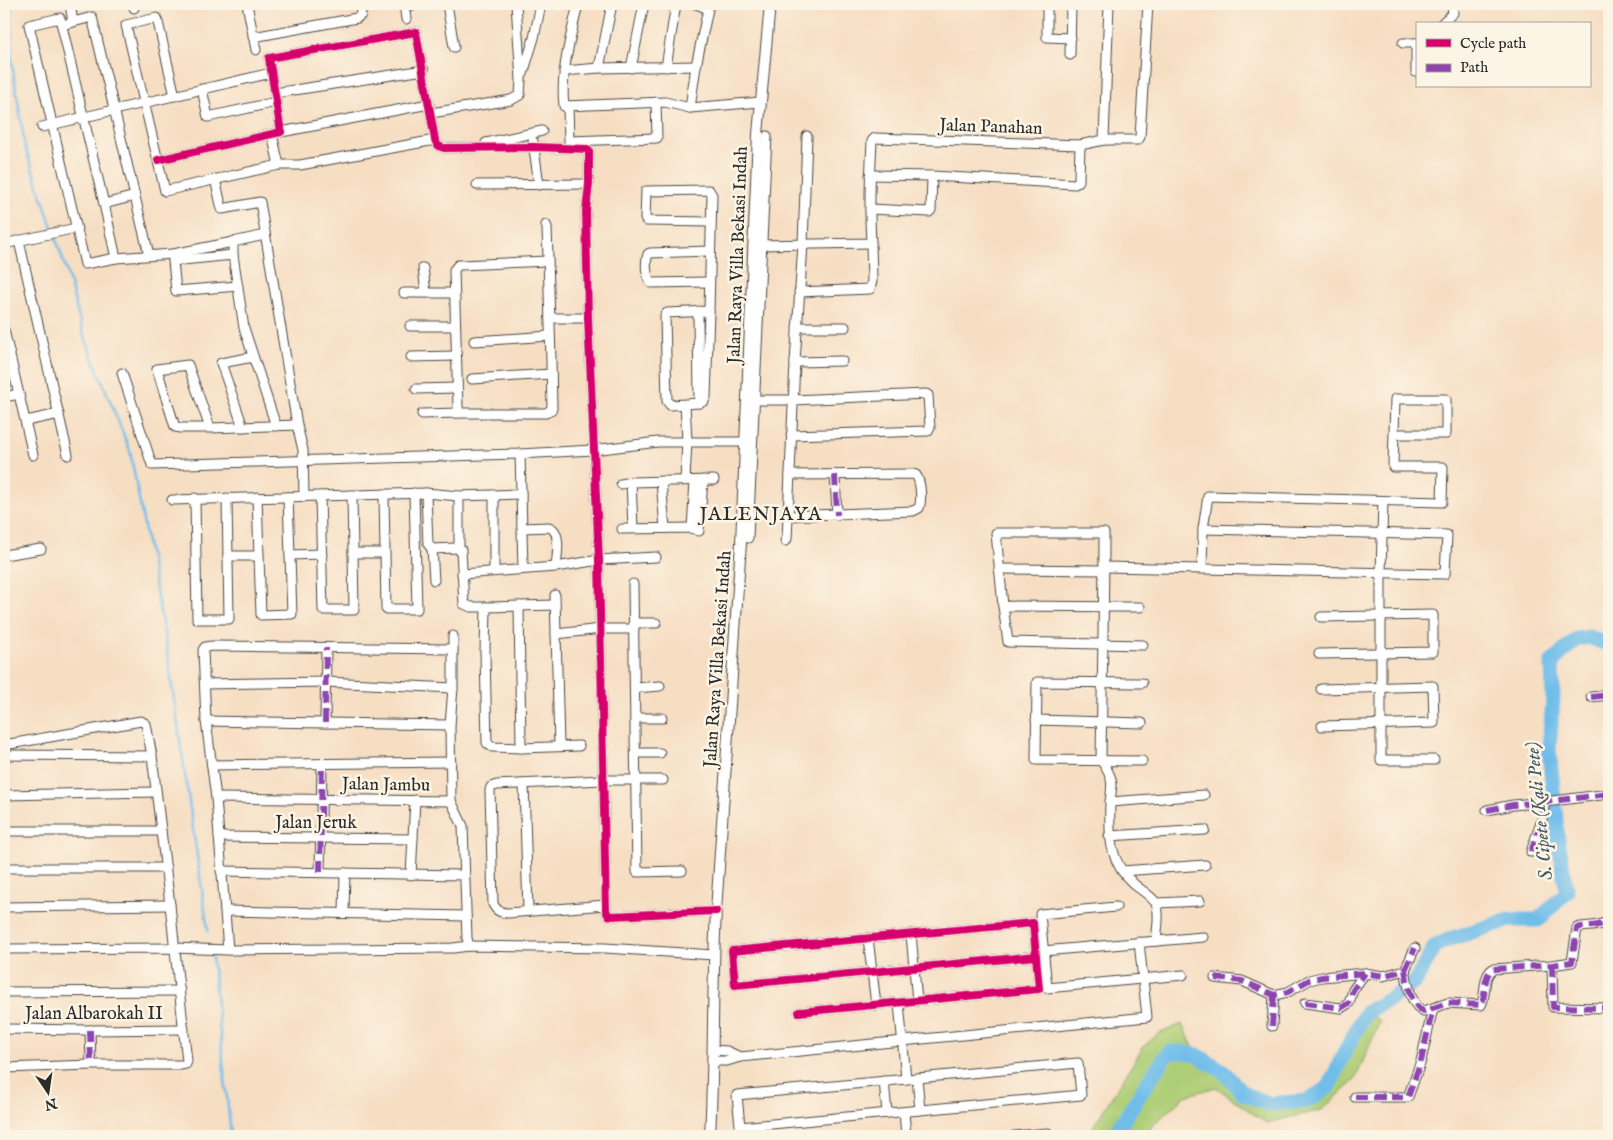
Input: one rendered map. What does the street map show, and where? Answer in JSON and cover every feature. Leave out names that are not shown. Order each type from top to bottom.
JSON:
[{"type":"main road","name":"Jalan Raya Villa Bekasi Indah","points":[[710,1136],[714,1050],[716,911],[741,544],[745,442],[750,400],[758,245],[760,102],[770,4]]},
{"type":"street","points":[[70,4],[73,22]]},
{"type":"street","points":[[247,4],[256,50]]},
{"type":"street","points":[[253,37],[357,18],[361,15],[360,4]]},
{"type":"street","points":[[406,19],[404,5],[419,4]]},
{"type":"street","points":[[447,4],[454,47]]},
{"type":"street","points":[[158,160],[276,133],[430,108],[516,98],[520,95],[521,80],[516,4]]},
{"type":"street","points":[[521,80],[534,38],[541,4]]},
{"type":"street","points":[[578,4],[564,71],[562,91],[564,106],[665,102],[690,108],[760,102]]},
{"type":"street","points":[[599,68],[612,4]]},
{"type":"street","points":[[631,68],[644,4]]},
{"type":"street","points":[[666,67],[676,4]]},
{"type":"street","points":[[690,108],[708,6],[696,4]]},
{"type":"street","points":[[1047,4],[1047,37],[1071,38]]},
{"type":"street","points":[[1070,55],[1071,4]]},
{"type":"street","points":[[1104,140],[1109,4]]},
{"type":"street","name":"Jalan Panahan","points":[[870,175],[872,141],[877,138],[1080,145],[1104,140],[1137,140],[1140,137],[1148,4]]},
{"type":"street","points":[[1444,22],[1453,13],[1452,4]]},
{"type":"street","points":[[116,258],[60,18],[29,25],[85,264],[116,258],[148,255],[173,257],[233,255]]},
{"type":"street","points":[[62,25],[92,18],[148,255]]},
{"type":"street","points":[[175,96],[157,18],[126,26],[165,191],[279,164],[300,165],[436,140]]},
{"type":"street","points":[[279,164],[275,98],[269,58],[415,32],[417,32],[438,146],[442,148],[534,147],[587,149],[589,151],[589,184],[586,211],[588,318],[599,560],[607,913],[610,916],[716,911]]},
{"type":"street","points":[[1403,43],[1416,43],[1416,72]]},
{"type":"street","points":[[564,71],[599,68],[696,66]]},
{"type":"street","points":[[202,90],[208,117],[275,98],[424,70]]},
{"type":"street","points":[[42,127],[272,73]]},
{"type":"street","points":[[568,106],[569,141],[657,138],[656,102]]},
{"type":"street","points":[[466,147],[542,131]]},
{"type":"street","points":[[532,133],[539,185]]},
{"type":"street","points":[[767,136],[758,245],[871,243]]},
{"type":"street","points":[[785,541],[787,539],[791,435],[803,244],[806,136]]},
{"type":"street","points":[[800,292],[870,289],[872,281],[870,175],[932,176],[1075,184],[1079,181],[1080,145]]},
{"type":"street","points":[[870,209],[930,212],[932,176]]},
{"type":"street","points":[[215,179],[222,209],[260,202],[297,425],[303,450],[304,497]]},
{"type":"street","points":[[477,185],[589,184]]},
{"type":"street","points":[[709,311],[667,313],[665,315],[667,401],[670,405],[704,402],[706,396],[709,311],[712,194],[709,190],[646,191],[646,221],[711,222]]},
{"type":"street","points":[[104,204],[135,196]]},
{"type":"street","points":[[422,414],[546,414],[552,409],[546,225]]},
{"type":"street","points":[[4,244],[76,228]]},
{"type":"street","points":[[173,257],[265,235]]},
{"type":"street","points":[[20,241],[68,455]]},
{"type":"street","points":[[234,242],[233,255],[244,328],[276,426]]},
{"type":"street","points":[[709,282],[651,282],[648,279],[646,258],[650,252],[710,251]]},
{"type":"street","points":[[173,257],[176,291],[238,286]]},
{"type":"street","points":[[460,413],[457,388],[454,270],[458,265],[548,261]]},
{"type":"street","points":[[423,268],[426,293]]},
{"type":"street","points":[[404,293],[454,293]]},
{"type":"street","points":[[698,311],[699,403]]},
{"type":"street","points":[[550,318],[588,318]]},
{"type":"street","points":[[410,326],[455,326]]},
{"type":"street","points":[[797,327],[845,327]]},
{"type":"street","points":[[4,330],[33,455]]},
{"type":"street","points":[[474,341],[550,336]]},
{"type":"street","points":[[411,357],[456,356]]},
{"type":"street","points":[[243,427],[221,363],[253,357]]},
{"type":"street","points":[[795,362],[842,361]]},
{"type":"street","points":[[210,428],[188,365],[157,369],[176,427],[210,428],[297,425]]},
{"type":"street","points":[[122,373],[152,465],[520,454],[593,450],[658,442],[745,442]]},
{"type":"street","points":[[472,379],[551,374]]},
{"type":"street","points":[[416,389],[457,388]]},
{"type":"street","points":[[4,397],[19,394]]},
{"type":"street","points":[[748,538],[750,400],[928,395],[929,430],[791,435]]},
{"type":"street","points":[[1202,569],[1202,530],[1208,496],[1442,502],[1443,467],[1393,467],[1395,399],[1446,399],[1446,434],[1394,434]]},
{"type":"street","points":[[685,404],[687,441],[685,480]]},
{"type":"street","points":[[26,421],[59,414]]},
{"type":"street","points":[[520,454],[523,569]]},
{"type":"street","points":[[788,516],[912,511],[919,508],[921,504],[919,479],[916,475],[790,475]]},
{"type":"street","points":[[835,475],[837,514]]},
{"type":"street","points":[[622,528],[692,528],[699,480]]},
{"type":"street","points":[[621,484],[631,482],[714,480]]},
{"type":"street","points":[[661,481],[665,528]]},
{"type":"street","points":[[631,482],[633,528]]},
{"type":"street","points":[[172,500],[426,493],[459,496],[521,494]]},
{"type":"street","points":[[426,493],[428,544],[432,549],[434,580]]},
{"type":"street","points":[[384,494],[386,609],[417,609],[414,494]]},
{"type":"street","points":[[494,495],[494,571]]},
{"type":"street","points":[[320,496],[323,610],[354,610],[352,496]]},
{"type":"street","points":[[459,496],[459,549],[462,552],[464,604],[471,607],[519,606],[555,600],[559,746]]},
{"type":"street","points":[[257,497],[261,615],[292,614],[288,497]]},
{"type":"street","points":[[195,498],[197,619],[229,619],[227,498]]},
{"type":"street","points":[[1383,501],[1381,760],[1434,760]]},
{"type":"street","points":[[522,528],[553,528],[557,538],[556,567]]},
{"type":"street","points":[[999,569],[1202,569],[1445,574],[1447,535],[1202,530]]},
{"type":"street","points":[[1143,645],[1104,644],[1008,642],[996,533],[1104,533],[1104,644],[1101,760],[1111,774],[1109,836],[1122,871],[1157,904],[1156,941]]},
{"type":"street","points":[[4,554],[41,549]]},
{"type":"street","points":[[432,549],[459,549]]},
{"type":"street","points":[[353,553],[384,553]]},
{"type":"street","points":[[290,555],[322,554]]},
{"type":"street","points":[[228,556],[259,556]]},
{"type":"street","points":[[462,574],[556,567],[599,560],[656,557]]},
{"type":"street","points":[[633,584],[637,872],[682,871]]},
{"type":"street","points":[[519,606],[521,748]]},
{"type":"street","points":[[1003,606],[1140,607]]},
{"type":"street","points":[[486,607],[487,743],[492,747],[521,748],[579,746]]},
{"type":"street","points":[[1319,654],[1433,652],[1433,615],[1321,617]]},
{"type":"street","points":[[556,634],[656,623]]},
{"type":"street","points":[[453,636],[453,688],[450,725],[451,801],[463,826],[467,938],[469,946]]},
{"type":"street","points":[[228,950],[216,798],[206,720],[203,650],[208,646],[453,650]]},
{"type":"street","points":[[325,723],[326,648]]},
{"type":"street","points":[[205,684],[326,682],[453,688]]},
{"type":"street","points":[[1142,683],[1037,682],[1036,720],[1036,760],[1142,761]]},
{"type":"street","points":[[635,688],[660,686]]},
{"type":"street","points":[[1321,689],[1434,686],[1434,723],[1322,726]]},
{"type":"street","points":[[1592,697],[1609,695]]},
{"type":"street","points":[[635,718],[662,718]]},
{"type":"street","points":[[206,720],[450,725]]},
{"type":"street","points":[[1036,720],[1142,723]]},
{"type":"street","points":[[4,745],[141,721],[146,724],[152,756],[166,868],[187,1059],[184,1065],[4,1068]]},
{"type":"street","points":[[636,753],[660,753]]},
{"type":"street","points":[[4,755],[152,756]]},
{"type":"street","points":[[212,765],[451,762]]},
{"type":"street","points":[[320,872],[322,764]]},
{"type":"street","points":[[606,904],[508,913],[498,911],[493,904],[491,787],[497,785],[603,780],[663,780]]},
{"type":"street","points":[[524,784],[528,910]]},
{"type":"street","points":[[4,795],[156,792]]},
{"type":"street","points":[[1487,810],[1513,804],[1547,802],[1609,794]]},
{"type":"street","points":[[1110,802],[1204,795]]},
{"type":"street","name":"Jalan Jambu","points":[[216,798],[451,801]]},
{"type":"street","points":[[411,875],[415,800]]},
{"type":"street","points":[[1531,852],[1547,802]]},
{"type":"street","points":[[1109,836],[1204,830]]},
{"type":"street","points":[[4,831],[161,831]]},
{"type":"street","name":"Jalan Jeruk","points":[[219,837],[413,839]]},
{"type":"street","points":[[1122,871],[1205,866]]},
{"type":"street","points":[[4,868],[166,868]]},
{"type":"street","points":[[221,872],[464,875]]},
{"type":"street","points":[[344,914],[345,873]]},
{"type":"street","points":[[1157,904],[1200,901]]},
{"type":"street","points":[[4,906],[170,905]]},
{"type":"street","points":[[799,1012],[1039,989],[1040,914],[1116,907]]},
{"type":"street","points":[[225,911],[466,916]]},
{"type":"street","points":[[1414,948],[1406,973],[1411,993],[1419,1009],[1424,1010],[1448,1003],[1481,1004],[1486,978],[1493,969],[1572,962],[1577,928],[1601,925],[1609,920]]},
{"type":"street","points":[[1183,975],[1047,988],[1040,954],[1033,922],[732,952],[735,985],[914,968],[1040,954],[1139,942],[1203,936]]},
{"type":"street","points":[[911,934],[917,1001]]},
{"type":"street","points":[[868,938],[876,1005]]},
{"type":"street","points":[[713,1061],[1147,1017],[1139,942]]},
{"type":"street","points":[[4,949],[217,948],[228,950],[452,948],[469,946],[605,948],[714,956]]},
{"type":"street","points":[[1552,965],[1553,1007],[1609,1008]]},
{"type":"street","points":[[1215,978],[1242,982],[1274,995],[1288,992],[1309,980],[1318,978],[1365,973],[1382,976],[1406,973]]},
{"type":"street","points":[[1305,1003],[1341,1008],[1346,1006],[1349,1003],[1353,990],[1365,973]]},
{"type":"street","points":[[4,992],[180,991]]},
{"type":"street","points":[[1272,1026],[1274,995]]},
{"type":"street","points":[[896,1003],[903,1079]]},
{"type":"street","points":[[1355,1097],[1405,1098],[1409,1096],[1421,1061],[1433,1008]]},
{"type":"street","name":"Jalan Albarokah II","points":[[4,1029],[184,1029]]},
{"type":"street","points":[[90,1030],[91,1066]]},
{"type":"street","points":[[714,1050],[728,1052],[740,1057]]},
{"type":"street","points":[[1078,1063],[1081,1095],[887,1113],[740,1132],[737,1095],[903,1079],[1078,1063]]},
{"type":"street","points":[[918,1078],[920,1110]]},
{"type":"street","points":[[884,1081],[887,1113]]},
{"type":"street","points":[[904,1112],[906,1136]]},
{"type":"street","points":[[1014,1136],[1048,1133]]},
{"type":"green space","points":[[1366,1012],[1380,1021],[1355,1080],[1322,1110],[1266,1123],[1216,1087],[1185,1096],[1151,1127],[1147,1136],[1087,1136],[1144,1046],[1158,1034],[1182,1024],[1197,1055],[1223,1071],[1244,1094],[1271,1104],[1307,1101],[1329,1087]]},
{"type":"waterway","points":[[11,4],[11,56],[25,147],[66,269],[83,333],[130,451],[166,644],[208,931]]},
{"type":"waterway","name":"S. Cipete (Kali Pete)","points":[[1113,1136],[1169,1052],[1197,1055],[1223,1071],[1244,1094],[1270,1104],[1307,1101],[1329,1087],[1344,1053],[1366,1012],[1415,982],[1435,946],[1450,939],[1509,920],[1538,920],[1567,892],[1558,840],[1549,749],[1553,699],[1552,662],[1577,639],[1589,637],[1609,645]]},
{"type":"waterway","points":[[212,956],[231,1136]]},
{"type":"marked path","points":[[835,475],[837,515]]},
{"type":"marked path","points":[[325,723],[326,648]]},
{"type":"marked path","points":[[1591,697],[1609,695]]},
{"type":"marked path","points":[[320,872],[322,764]]},
{"type":"marked path","points":[[1487,810],[1513,805],[1609,794]]},
{"type":"marked path","points":[[1531,852],[1542,819],[1545,802]]},
{"type":"marked path","points":[[1355,1097],[1408,1097],[1421,1061],[1433,1008],[1448,1003],[1481,1005],[1487,976],[1493,969],[1572,962],[1577,928],[1602,924],[1609,919]]},
{"type":"marked path","points":[[1215,978],[1242,981],[1274,995],[1288,992],[1309,980],[1322,977],[1365,973],[1383,976],[1405,970],[1415,948]]},
{"type":"marked path","points":[[1552,965],[1553,1007],[1609,1008]]},
{"type":"marked path","points":[[1405,970],[1410,994],[1416,1004],[1424,1011],[1433,1008]]},
{"type":"marked path","points":[[1305,1003],[1341,1008],[1349,1003],[1353,990],[1365,973]]},
{"type":"marked path","points":[[1272,1026],[1274,995]]},
{"type":"marked path","points":[[90,1030],[91,1065]]},
{"type":"cycle path","points":[[158,160],[281,132],[269,58],[416,32],[435,140],[438,146],[444,148],[534,147],[587,149],[589,151],[589,184],[586,211],[588,318],[599,560],[606,910],[608,915],[612,916],[716,911]]},
{"type":"cycle path","points":[[799,1012],[1039,989],[1033,923],[732,951],[735,985],[1036,956]]},
{"type":"district","name":"JALENJAYA","points":[[761,513]]}]
